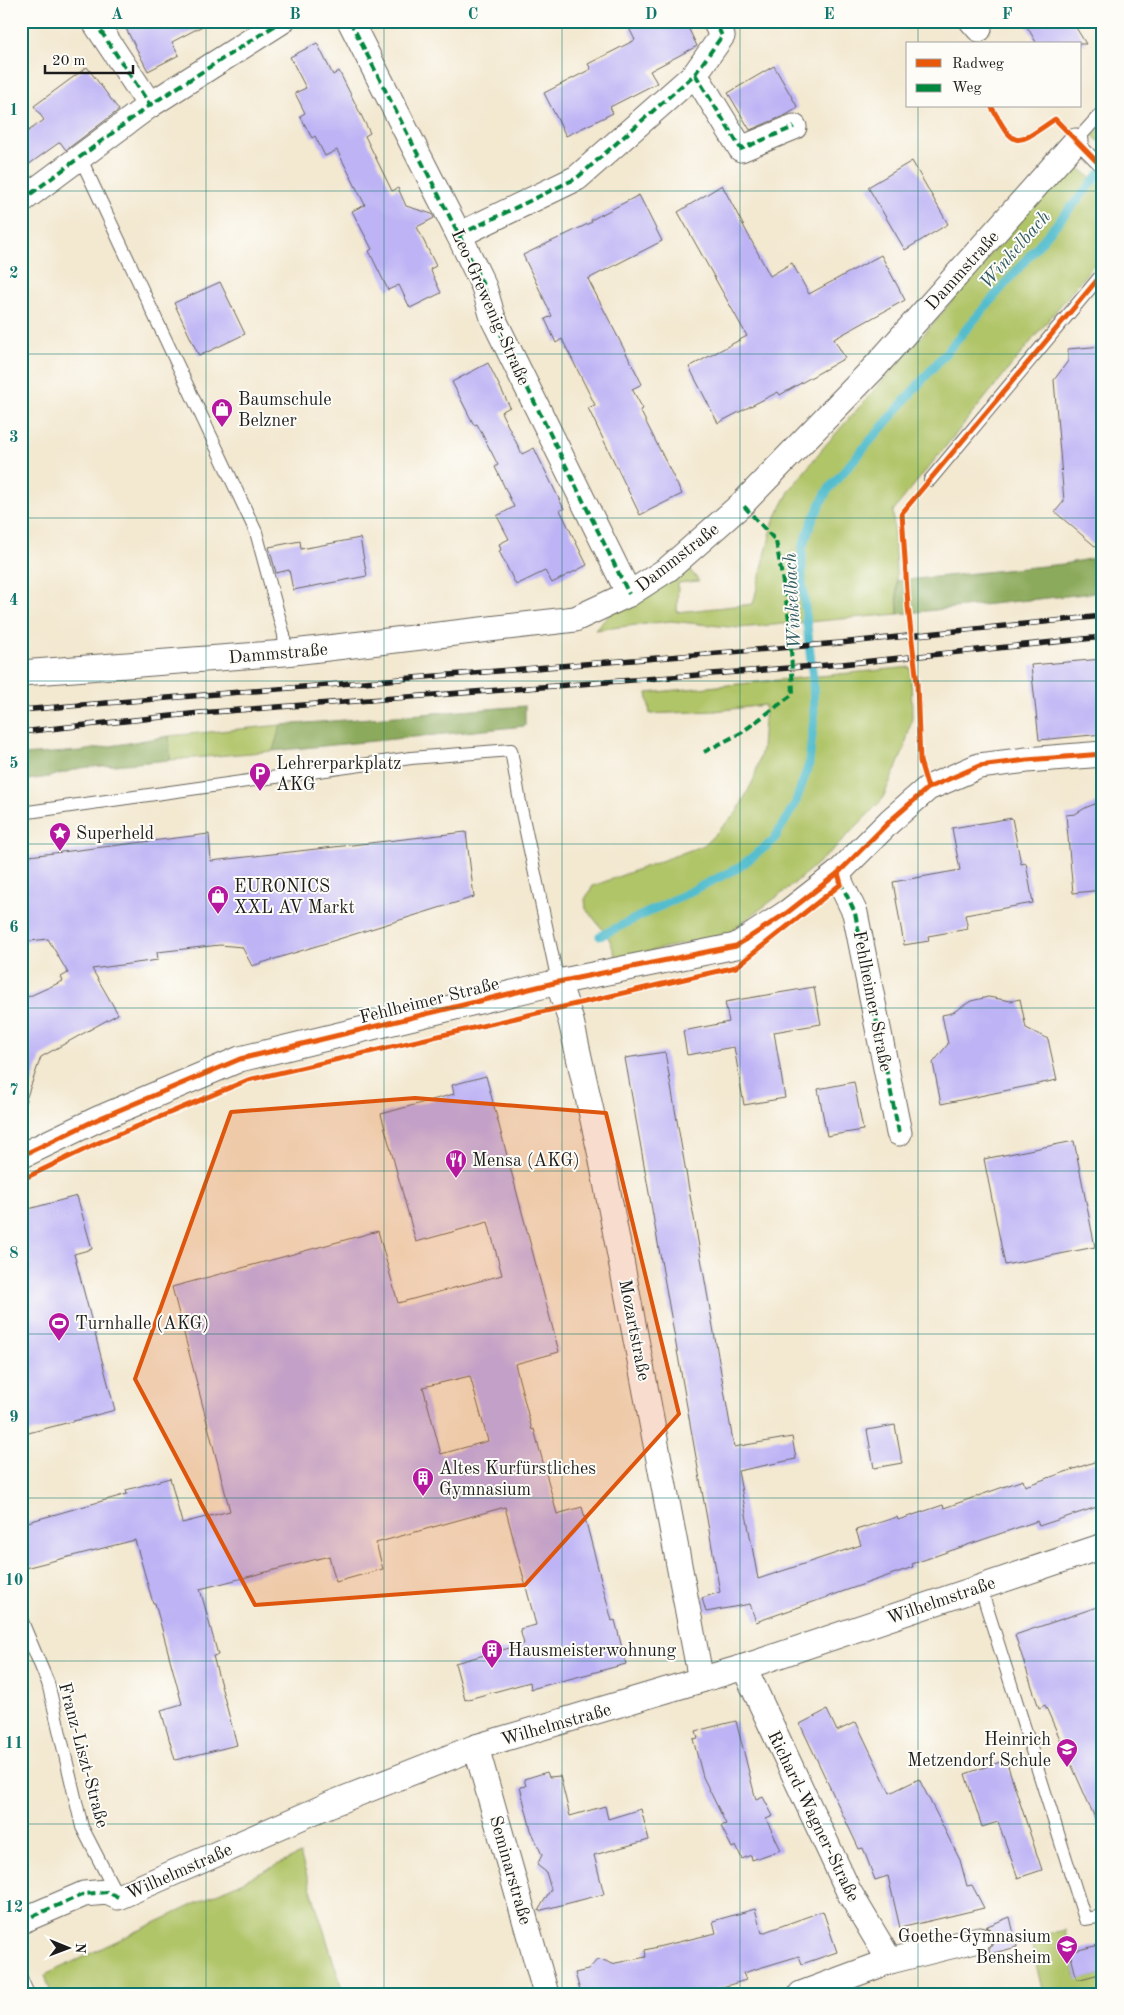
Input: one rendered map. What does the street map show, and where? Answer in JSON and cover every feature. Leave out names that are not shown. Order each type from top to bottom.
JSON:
[{"type":"street","points":[[94,21],[150,105]]},
{"type":"street","points":[[21,201],[150,105],[282,21]]},
{"type":"street","name":"Leo-Grewenig-Straße","points":[[350,21],[459,235],[484,287],[493,318],[629,594]]},
{"type":"street","points":[[459,235],[577,178],[695,74],[722,36],[715,21]]},
{"type":"street","points":[[695,74],[741,149],[794,127]]},
{"type":"street","name":"Dammstraße","points":[[21,673],[285,654],[575,619],[629,594],[668,569],[742,504],[875,367],[1080,146]]},
{"type":"street","name":"Fehlheimer Straße","points":[[21,1156],[98,1119],[240,1059],[558,982],[736,946],[788,912],[838,873],[890,821],[928,788],[979,766],[1103,754]]},
{"type":"street","name":"Fehlheimer Straße","points":[[838,873],[841,884],[855,913],[899,1132]]},
{"type":"street","name":"Mozartstraße","points":[[558,982],[571,1021],[601,1156],[701,1680]]},
{"type":"street","name":"Wilhelmstraße","points":[[21,1921],[84,1894],[107,1892],[118,1898],[330,1804],[476,1747],[744,1667],[1103,1546]]},
{"type":"street","name":"Richard-Wagner-Straße","points":[[744,1667],[849,1892],[890,1961]]},
{"type":"street","name":"Seminarstraße","points":[[476,1747],[546,1994]]},
{"type":"street","points":[[801,1994],[890,1961],[979,1939]]},
{"type":"lane","name":"Dammstraße","points":[[1080,146],[1103,111]]},
{"type":"lane","points":[[1080,146],[1103,168]]},
{"type":"lane","points":[[80,157],[256,532],[284,635],[285,654]]},
{"type":"lane","points":[[930,480],[1103,273]]},
{"type":"lane","points":[[21,813],[411,758],[511,750],[522,817],[558,982]]},
{"type":"lane","points":[[980,1586],[1085,1919],[1103,1916]]},
{"type":"lane","name":"Franz-Liszt-Straße","points":[[21,1619],[48,1683],[82,1827],[118,1898]]},
{"type":"lane","points":[[21,1978],[28,1994]]},
{"type":"highlighted area","points":[[415,1098],[606,1113],[679,1414],[525,1585],[255,1605],[135,1379],[231,1112]]},
{"type":"green space","points":[[1103,124],[1103,145],[1093,136]]},
{"type":"green space","points":[[1072,163],[1103,187],[1103,253],[893,511],[898,614],[739,628],[670,621],[595,630],[629,594],[680,558],[699,581],[678,583],[677,612],[753,604],[774,520],[790,490],[823,448],[938,318],[1007,233]]},
{"type":"green space","points":[[1099,557],[1103,561],[1103,592],[898,614],[897,581],[1063,564]]},
{"type":"green space","points":[[911,667],[912,718],[904,750],[882,800],[837,846],[789,888],[728,933],[617,959],[608,936],[586,909],[585,899],[593,886],[704,845],[737,812],[754,779],[762,749],[765,705],[715,711],[650,714],[647,693]]},
{"type":"green space","points":[[525,706],[525,726],[273,751],[281,725]]},
{"type":"green space","points":[[281,725],[273,751],[170,760],[169,736]]},
{"type":"green space","points":[[169,736],[170,760],[80,768],[49,777],[21,781],[21,755],[81,751]]},
{"type":"green space","points":[[300,1854],[343,1992],[51,1994],[45,1975]]},
{"type":"green space","points":[[1065,1930],[1077,1979],[1103,1973],[1103,1994],[1043,1994],[1030,1938]]},
{"type":"building","points":[[122,21],[212,21],[172,42],[179,55],[148,71]]},
{"type":"building","points":[[641,21],[685,21],[697,46],[650,71],[657,83],[610,107],[613,113],[566,136],[544,93],[591,69],[588,64],[635,40],[629,28]]},
{"type":"building","points":[[1024,21],[1072,21],[1086,44],[1082,44],[1082,42],[1036,42]]},
{"type":"building","points":[[317,43],[333,75],[339,71],[370,133],[365,136],[392,191],[398,188],[406,206],[432,214],[434,218],[417,227],[436,266],[430,269],[441,293],[410,308],[399,285],[388,290],[369,251],[372,249],[352,211],[365,205],[337,150],[325,156],[315,136],[312,138],[300,116],[305,113],[295,93],[306,88],[290,57]]},
{"type":"building","points":[[774,66],[798,108],[750,130],[728,93]]},
{"type":"building","points":[[87,67],[119,110],[66,150],[60,142],[21,170],[21,136],[44,120],[34,106]]},
{"type":"building","points":[[912,161],[948,224],[905,250],[868,187]]},
{"type":"building","points":[[722,185],[770,276],[792,263],[809,294],[881,255],[905,300],[834,339],[845,358],[780,395],[778,392],[718,423],[689,367],[747,336],[678,212]]},
{"type":"building","points":[[639,195],[662,241],[588,279],[642,384],[632,389],[643,409],[640,410],[682,494],[640,515],[588,408],[595,405],[562,339],[556,343],[545,319],[552,316],[523,255],[592,222],[591,220]]},
{"type":"building","points":[[220,282],[245,334],[199,356],[174,303]]},
{"type":"building","points":[[1103,346],[1103,553],[1055,512],[1064,501],[1054,380],[1068,361],[1068,349]]},
{"type":"building","points":[[488,363],[510,407],[501,412],[522,454],[534,448],[564,509],[560,510],[587,565],[552,583],[545,571],[516,585],[499,551],[501,550],[499,544],[509,539],[497,516],[514,507],[495,467],[498,465],[477,424],[474,425],[452,382]]},
{"type":"building","points":[[360,538],[367,576],[293,590],[289,570],[276,573],[269,547],[300,541],[301,549]]},
{"type":"building","points":[[1103,659],[1103,734],[1039,740],[1031,665]]},
{"type":"building","points":[[1103,801],[1103,890],[1073,893],[1066,815],[1075,814]]},
{"type":"building","points":[[1012,818],[1021,864],[1026,863],[1033,903],[965,915],[968,929],[928,936],[929,941],[904,945],[893,882],[960,870],[952,828]]},
{"type":"building","name":"EURONICS XXL AV Markt","points":[[466,832],[474,897],[252,966],[242,947],[220,945],[157,952],[158,960],[92,969],[118,1014],[41,1057],[24,1105],[21,1104],[21,1000],[63,981],[61,977],[68,973],[48,939],[21,942],[21,857],[209,834],[211,861]]},
{"type":"building","points":[[814,987],[821,1024],[774,1032],[785,1098],[744,1105],[734,1047],[687,1055],[683,1031],[729,1022],[725,1002]]},
{"type":"building","points":[[988,997],[1011,1001],[1020,999],[1026,1028],[1048,1039],[1057,1080],[941,1104],[933,1063],[948,1044],[942,1015],[952,1013],[971,1001]]},
{"type":"building","points":[[665,1052],[734,1447],[792,1437],[796,1459],[738,1471],[758,1579],[861,1545],[856,1530],[897,1517],[898,1520],[943,1505],[944,1508],[1023,1480],[1025,1486],[1097,1461],[1103,1478],[1103,1505],[1039,1526],[1037,1521],[912,1564],[913,1567],[756,1622],[750,1604],[706,1612],[702,1598],[720,1592],[625,1058]]},
{"type":"building","name":"Altes Kurfürstliches Gymnasium","points":[[486,1076],[559,1352],[515,1364],[557,1514],[582,1507],[612,1621],[615,1620],[626,1664],[531,1689],[530,1682],[465,1700],[455,1663],[524,1644],[520,1629],[536,1625],[505,1507],[376,1543],[383,1569],[336,1582],[329,1556],[200,1589],[218,1655],[213,1656],[237,1745],[175,1760],[161,1710],[182,1704],[155,1603],[153,1603],[135,1540],[21,1569],[21,1524],[127,1494],[126,1490],[170,1478],[182,1523],[230,1511],[172,1287],[378,1231],[398,1303],[502,1275],[488,1222],[416,1242],[381,1114],[454,1094],[452,1085]],"holes":[[[470,1376],[488,1441],[441,1454],[423,1387]]]},
{"type":"building","points":[[854,1082],[863,1130],[827,1136],[818,1089]]},
{"type":"building","points":[[1074,1141],[1095,1247],[1005,1265],[984,1159]]},
{"type":"building","name":"Turnhalle (AKG)","points":[[77,1196],[92,1249],[74,1254],[115,1410],[21,1435],[21,1267],[29,1265],[21,1233],[21,1211]]},
{"type":"building","points":[[895,1425],[902,1463],[874,1468],[867,1430]]},
{"type":"building","points":[[1103,1605],[1103,1836],[1045,1705],[1039,1708],[1015,1635]]},
{"type":"building","points":[[827,1710],[837,1731],[856,1722],[890,1793],[919,1779],[960,1860],[967,1886],[972,1885],[984,1908],[900,1928],[888,1876],[875,1880],[863,1848],[859,1849],[800,1724]]},
{"type":"building","points":[[736,1721],[756,1800],[763,1797],[773,1816],[766,1819],[781,1850],[752,1860],[751,1855],[742,1859],[736,1846],[732,1848],[721,1826],[726,1824],[703,1777],[693,1739],[698,1738],[696,1731]]},
{"type":"building","points":[[1006,1760],[1042,1870],[1018,1878],[998,1822],[982,1827],[965,1774]]},
{"type":"building","points":[[547,1772],[549,1777],[560,1776],[570,1816],[605,1806],[608,1819],[641,1809],[649,1840],[594,1855],[604,1894],[538,1911],[551,1889],[546,1872],[537,1865],[542,1855],[531,1830],[520,1787],[526,1786],[524,1779]]},
{"type":"building","points":[[755,1909],[762,1933],[823,1911],[837,1952],[802,1964],[799,1956],[743,1973],[746,1980],[699,1994],[581,1994],[575,1973],[588,1970],[597,1960],[606,1961],[611,1964],[646,1957],[645,1950],[716,1933],[713,1921]]},
{"type":"building","points":[[1010,1917],[1017,1947],[990,1954],[989,1950],[993,1943],[993,1936],[990,1929],[985,1927]]},
{"type":"building","points":[[1103,1944],[1103,1973],[1077,1980],[1070,1952]]},
{"type":"waterway","name":"Winkelbach","points":[[600,936],[738,868],[773,841],[795,804],[809,764],[814,717],[813,679],[802,580],[802,548],[813,519],[827,491],[1103,170]]},
{"type":"railway","points":[[21,710],[840,643],[1103,616]]},
{"type":"railway","points":[[21,732],[200,713],[842,664],[1103,637]]},
{"type":"marked path","points":[[94,21],[150,105]]},
{"type":"marked path","points":[[21,201],[150,105],[282,21]]},
{"type":"marked path","points":[[350,21],[459,235],[484,287],[493,318],[629,594]]},
{"type":"marked path","points":[[459,235],[577,178],[695,74],[722,36],[715,21]]},
{"type":"marked path","points":[[695,74],[741,149],[794,127]]},
{"type":"marked path","points":[[704,752],[741,733],[793,694],[790,625],[776,541],[742,504]]},
{"type":"marked path","points":[[840,881],[855,913],[899,1133]]},
{"type":"marked path","points":[[21,1921],[84,1894],[107,1892],[118,1897]]},
{"type":"cycle path","points":[[992,108],[1006,131],[1017,140],[1031,135],[1055,119],[1103,168]]},
{"type":"cycle path","points":[[928,788],[920,761],[917,683],[908,607],[902,513],[1103,273]]},
{"type":"cycle path","points":[[21,1156],[98,1119],[240,1059],[558,982],[736,946],[788,912],[838,873],[890,821],[928,788],[979,766],[1103,754]]},
{"type":"cycle path","points":[[21,1180],[100,1142],[248,1080],[736,967],[841,884],[838,873]]},
{"type":"place","name":"Baumschule Belzner","points":[[222,428]]},
{"type":"place","name":"Lehrerparkplatz AKG","points":[[260,792]]},
{"type":"place","name":"Superheld","points":[[60,852]]},
{"type":"place","name":"EURONICS XXL AV Markt","points":[[218,915]]},
{"type":"place","name":"Mensa (AKG)","points":[[456,1179]]},
{"type":"place","name":"Turnhalle (AKG)","points":[[59,1342]]},
{"type":"place","name":"Altes Kurfürstliches Gymnasium","points":[[423,1497]]},
{"type":"place","name":"Hausmeisterwohnung","points":[[492,1669]]},
{"type":"place","name":"Heinrich Metzendorf Schule","points":[[1067,1768]]},
{"type":"place","name":"Goethe-Gymnasium Bensheim","points":[[1067,1965]]}]
